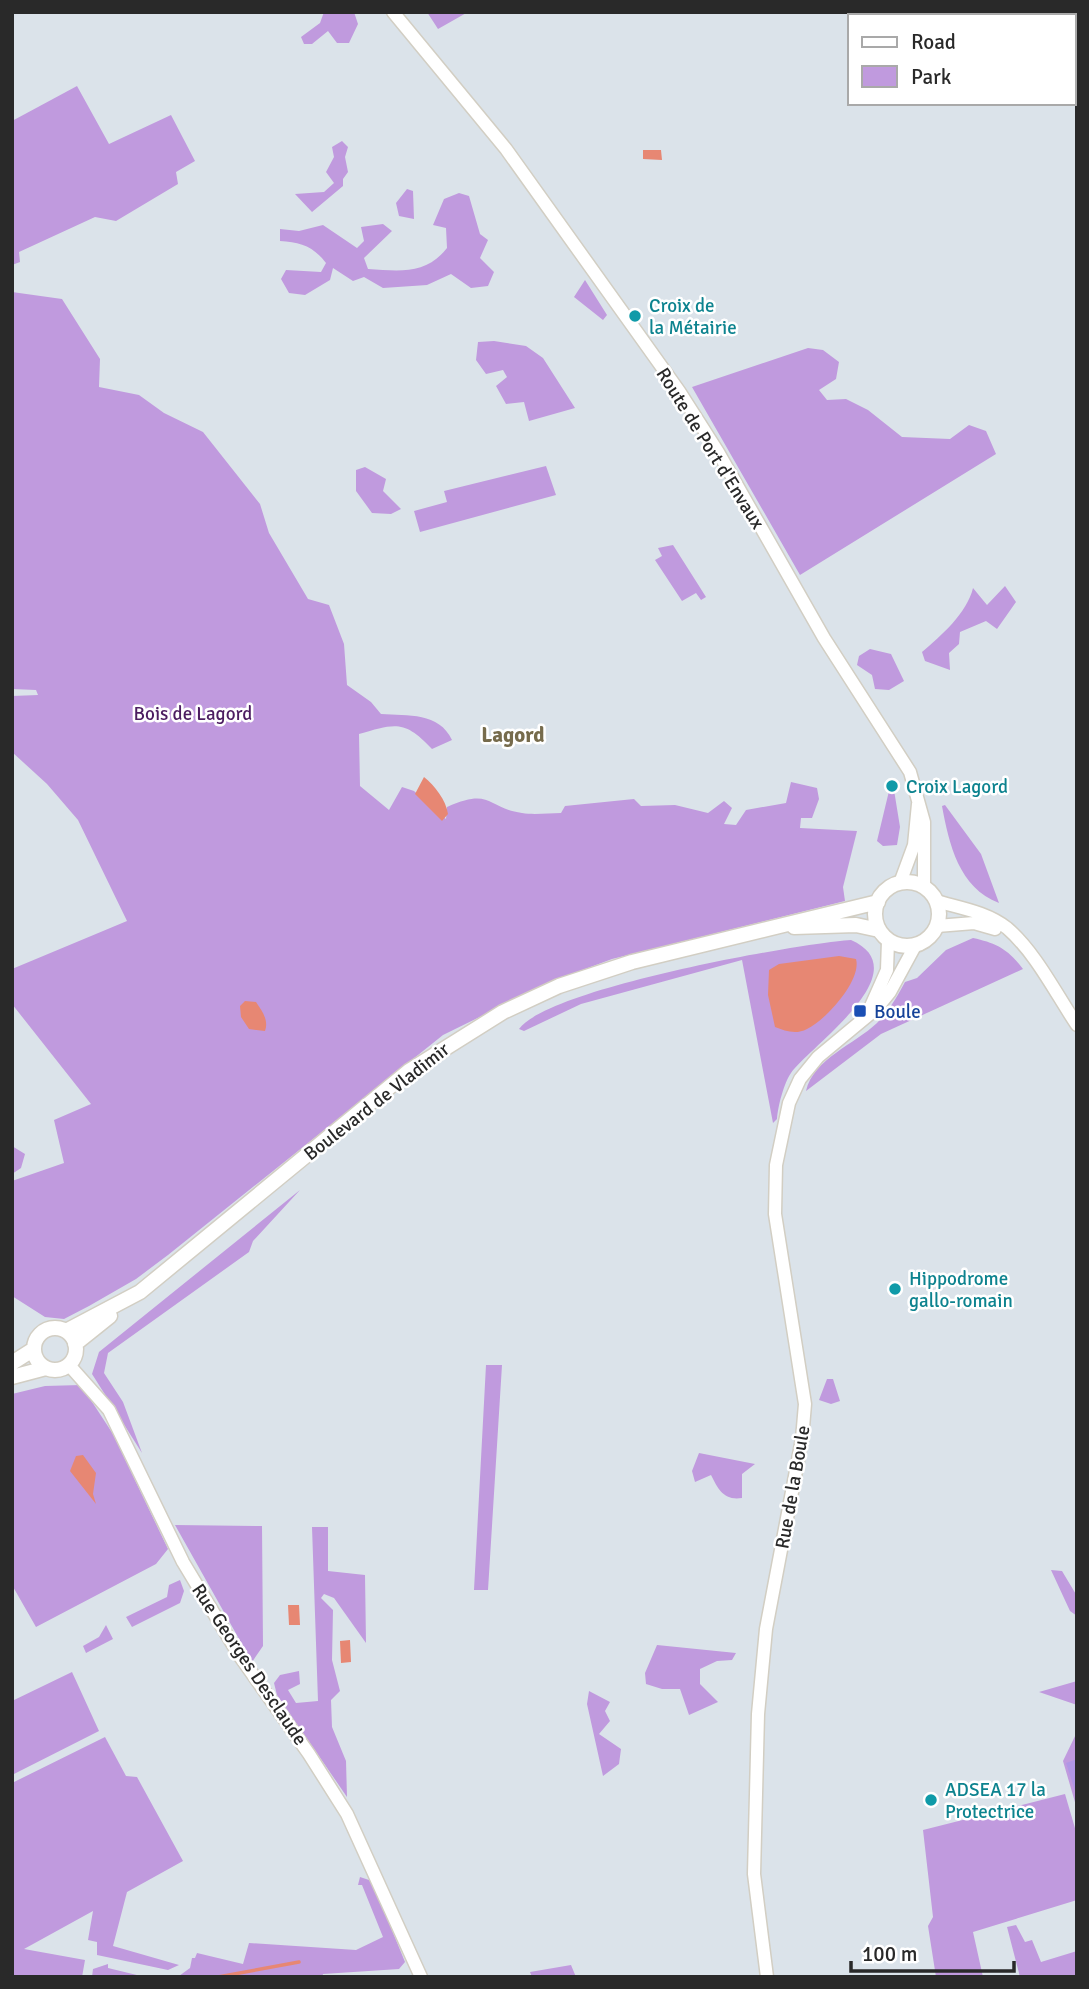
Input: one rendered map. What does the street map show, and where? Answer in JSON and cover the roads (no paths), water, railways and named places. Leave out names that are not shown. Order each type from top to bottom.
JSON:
[{"type":"main road","points":[[900,883],[924,887],[939,909],[937,926],[928,939],[915,946],[904,947],[884,935],[875,912],[878,902],[884,892],[900,883]]},
{"type":"main road","name":"Boulevard de Vladimir","points":[[66,1331],[140,1292],[409,1071],[477,1026],[532,998],[592,974],[878,902]]},
{"type":"main road","name":"Boulevard de Vladimir","points":[[765,929],[837,925],[884,935]]},
{"type":"main road","points":[[75,1344],[140,1292]]},
{"type":"main road","points":[[12,1377],[46,1368],[58,1370],[69,1365],[75,1356],[75,1344],[66,1331],[45,1331],[36,1339],[34,1349],[37,1360],[46,1368]]},
{"type":"main road","points":[[12,1363],[34,1349]]},
{"type":"street","name":"Route de Port d'Envaux","points":[[394,12],[506,149],[679,391],[718,452],[824,638],[903,759],[925,822],[924,887]]},
{"type":"street","points":[[900,883],[914,845],[918,804]]},
{"type":"street","points":[[936,901],[988,918],[1007,928],[1077,1025]]},
{"type":"street","points":[[937,926],[974,922],[1017,940]]},
{"type":"street","name":"Rue de la Boule","points":[[855,1025],[873,1004],[884,982],[884,935]]},
{"type":"street","name":"Rue de la Boule","points":[[767,1977],[754,1874],[758,1714],[766,1629],[802,1439],[805,1404],[775,1214],[776,1165],[789,1103],[800,1079],[818,1057],[877,1008],[890,992],[915,946]]},
{"type":"street","name":"Rue Georges Desclaude","points":[[69,1365],[109,1410],[183,1562],[239,1655],[309,1754],[347,1814],[420,1974]]},
{"type":"waterway","points":[[218,1977],[299,1962]]},
{"type":"place","name":"Croix de la Métairie","points":[[635,316]]},
{"type":"place","name":"Croix Lagord","points":[[892,786]]},
{"type":"place","name":"Boule","points":[[860,1011]]},
{"type":"place","name":"Hippodrome gallo-romain","points":[[895,1289]]},
{"type":"place","name":"ADSEA 17 la Protectrice","points":[[931,1800]]},
{"type":"district","name":"Lagord","points":[[513,735]]},
{"type":"park label","name":"Bois de Lagord","points":[[193,713]]}]
